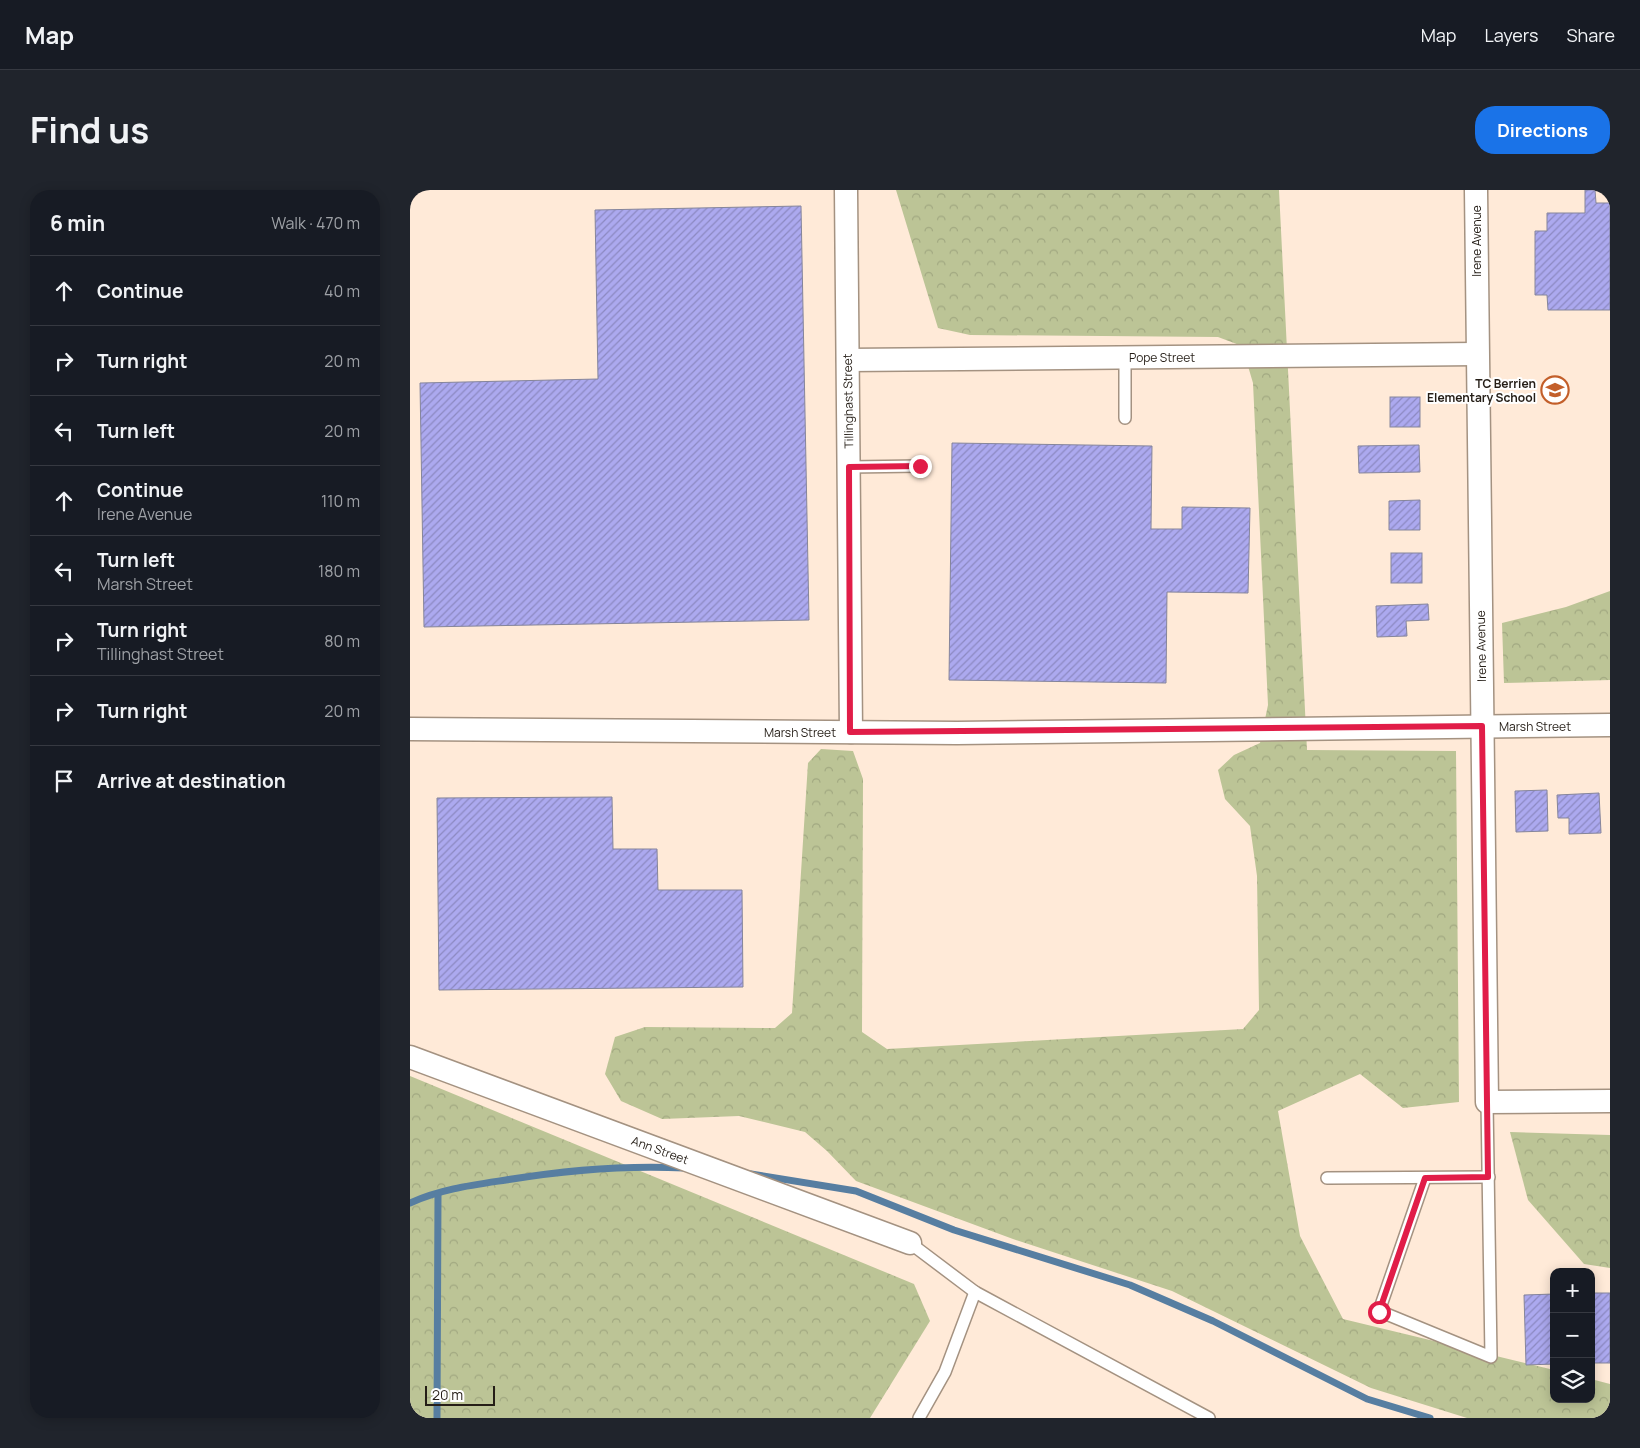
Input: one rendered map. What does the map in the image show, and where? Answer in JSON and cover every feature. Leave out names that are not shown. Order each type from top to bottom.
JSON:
[{"type":"street","name":"Tillinghast Street","points":[[846,190],[850,732]]},
{"type":"street","name":"Irene Avenue","points":[[1476,190],[1487,1102]]},
{"type":"street","name":"Pope Street","points":[[848,360],[1477,354]]},
{"type":"street","name":"Marsh Street","points":[[410,729],[850,732],[1610,725]]},
{"type":"street","name":"Ann Street","points":[[410,1057],[910,1243]]},
{"type":"street","points":[[1487,1102],[1610,1101]]},
{"type":"lane","points":[[1124,418],[1125,357]]},
{"type":"lane","points":[[849,467],[920,466]]},
{"type":"lane","points":[[1425,1178],[1379,1312],[1491,1358],[1487,1102]]},
{"type":"lane","points":[[1328,1178],[1488,1177]]},
{"type":"lane","points":[[910,1243],[975,1292],[1209,1418]]},
{"type":"lane","points":[[919,1418],[945,1372],[975,1292]]},
{"type":"green space","points":[[896,190],[1279,190],[1307,750],[1456,751],[1459,1102],[1403,1108],[1360,1074],[1278,1111],[1300,1236],[1343,1319],[1550,1369],[1550,1403],[1595,1403],[1595,1380],[1610,1384],[1610,1418],[1467,1418],[1371,1388],[1172,1291],[1013,1239],[856,1181],[827,1151],[805,1132],[739,1116],[662,1119],[621,1101],[605,1074],[615,1037],[645,1027],[775,1028],[792,1013],[808,763],[821,749],[853,751],[863,779],[862,1032],[887,1049],[1243,1029],[1259,1010],[1257,876],[1250,826],[1225,799],[1218,770],[1234,755],[1260,743],[1268,705],[1253,383],[1242,346],[1218,337],[970,335],[938,328]]},
{"type":"green space","points":[[1610,591],[1610,680],[1504,683],[1502,623],[1566,607]]},
{"type":"green space","points":[[410,1076],[914,1284],[930,1321],[870,1418],[410,1418]]},
{"type":"green space","points":[[1510,1132],[1610,1135],[1610,1268],[1584,1264],[1528,1200]]},
{"type":"building","points":[[1585,190],[1595,190],[1596,203],[1610,203],[1610,310],[1548,310],[1547,295],[1535,295],[1535,231],[1547,231],[1547,213],[1585,213]]},
{"type":"building","points":[[801,206],[809,620],[424,627],[420,383],[598,379],[595,210]]},
{"type":"building","points":[[1390,397],[1420,397],[1420,427],[1390,427]]},
{"type":"building","points":[[952,443],[1152,446],[1151,529],[1182,529],[1182,507],[1250,508],[1248,593],[1167,592],[1166,683],[949,680]]},
{"type":"building","points":[[1419,445],[1420,472],[1359,473],[1358,446]]},
{"type":"building","points":[[1420,500],[1420,530],[1389,530],[1389,501]]},
{"type":"building","points":[[1391,553],[1422,553],[1422,583],[1391,583]]},
{"type":"building","points":[[1428,604],[1429,620],[1406,621],[1407,636],[1377,637],[1376,606]]},
{"type":"building","points":[[1547,790],[1548,831],[1516,832],[1515,791]]},
{"type":"building","points":[[1599,793],[1601,833],[1569,834],[1569,818],[1558,818],[1557,795]]},
{"type":"building","points":[[612,797],[613,849],[657,849],[658,890],[742,890],[743,987],[439,990],[437,798]]},
{"type":"building","points":[[1595,1293],[1610,1293],[1610,1363],[1595,1363]]},
{"type":"building","points":[[1550,1294],[1550,1364],[1526,1365],[1524,1295]]},
{"type":"waterway","points":[[410,1203],[433,1194],[457,1188],[551,1173],[618,1168],[685,1168]]},
{"type":"waterway","points":[[751,1174],[856,1191],[954,1230],[1130,1285],[1213,1321],[1367,1399],[1430,1418]]},
{"type":"waterway","points":[[437,1418],[438,1194]]},
{"type":"place","name":"TC Berrien Elementary School","points":[[1555,390]]},
{"type":"route","points":[[920,466],[849,467],[850,732],[957,733],[1482,726],[1488,1177],[1425,1178],[1379,1312]]}]
